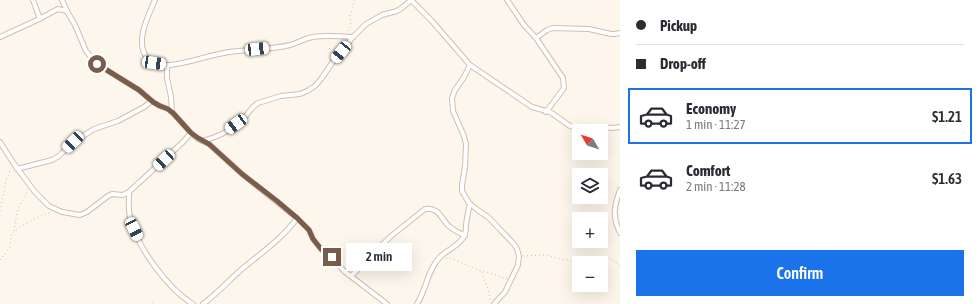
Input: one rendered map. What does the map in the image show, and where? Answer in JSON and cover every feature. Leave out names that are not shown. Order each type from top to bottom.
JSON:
[{"type":"street","points":[[32,0],[40,19]]},
{"type":"street","points":[[62,0],[86,51],[97,64],[139,90],[152,102],[172,112],[191,133],[209,144],[242,174],[297,218],[309,230],[313,239],[321,249],[332,257],[344,271],[387,304]]},
{"type":"street","points":[[155,0],[146,23],[141,43],[145,54],[154,63],[167,65],[179,64],[229,52],[290,45],[307,38],[326,35],[353,37]]},
{"type":"street","points":[[507,0],[524,25],[536,38],[563,78],[564,88],[546,112]]},
{"type":"street","points":[[202,141],[210,139],[230,129],[245,117],[254,105],[258,103],[281,96],[300,94],[308,91],[315,86],[353,37],[366,24],[382,15],[403,7],[409,1],[431,20],[470,65],[532,107],[550,112],[570,126],[579,129],[620,127]]},
{"type":"street","points":[[0,37],[58,9],[67,12]]},
{"type":"street","points":[[536,38],[547,30],[553,28],[589,29],[611,34],[620,33]]},
{"type":"street","points":[[167,65],[167,78],[172,112]]},
{"type":"street","points":[[470,65],[464,77],[454,90],[452,98],[453,111],[466,144],[462,191],[470,204],[488,217],[514,244],[519,256],[518,265],[505,292],[494,304]]},
{"type":"street","points":[[17,169],[52,160],[59,156],[73,142],[94,130],[118,121],[144,108],[152,102]]},
{"type":"street","points":[[0,142],[17,169],[49,206],[60,211],[80,215],[87,212],[112,194],[123,195],[129,192],[191,133]]},
{"type":"street","points":[[620,190],[614,211],[616,225],[620,233]]},
{"type":"street","points":[[129,192],[130,217],[140,242],[163,277],[180,294],[193,304]]},
{"type":"street","points":[[417,304],[420,300],[430,273],[440,257],[454,248],[465,236],[470,204]]},
{"type":"street","points":[[351,276],[390,237],[424,209],[436,211],[449,226],[465,236]]},
{"type":"street","points":[[203,304],[278,239],[297,218]]},
{"type":"path","points":[[345,37],[351,26],[350,14],[354,0]]},
{"type":"path","points":[[0,212],[6,181],[14,164]]},
{"type":"path","points":[[0,260],[9,248],[19,207],[27,193],[27,182]]},
{"type":"path","points":[[14,232],[20,227],[46,213],[60,211]]},
{"type":"path","points":[[519,256],[544,255],[589,263],[600,262],[610,258],[620,266]]},
{"type":"path","points":[[440,257],[453,259],[482,271],[511,280]]},
{"type":"path","points":[[482,271],[490,296],[490,304]]},
{"type":"route","points":[[97,64],[139,90],[153,102],[173,113],[191,133],[209,144],[242,174],[297,218],[309,230],[313,239],[321,249],[332,257]]}]
